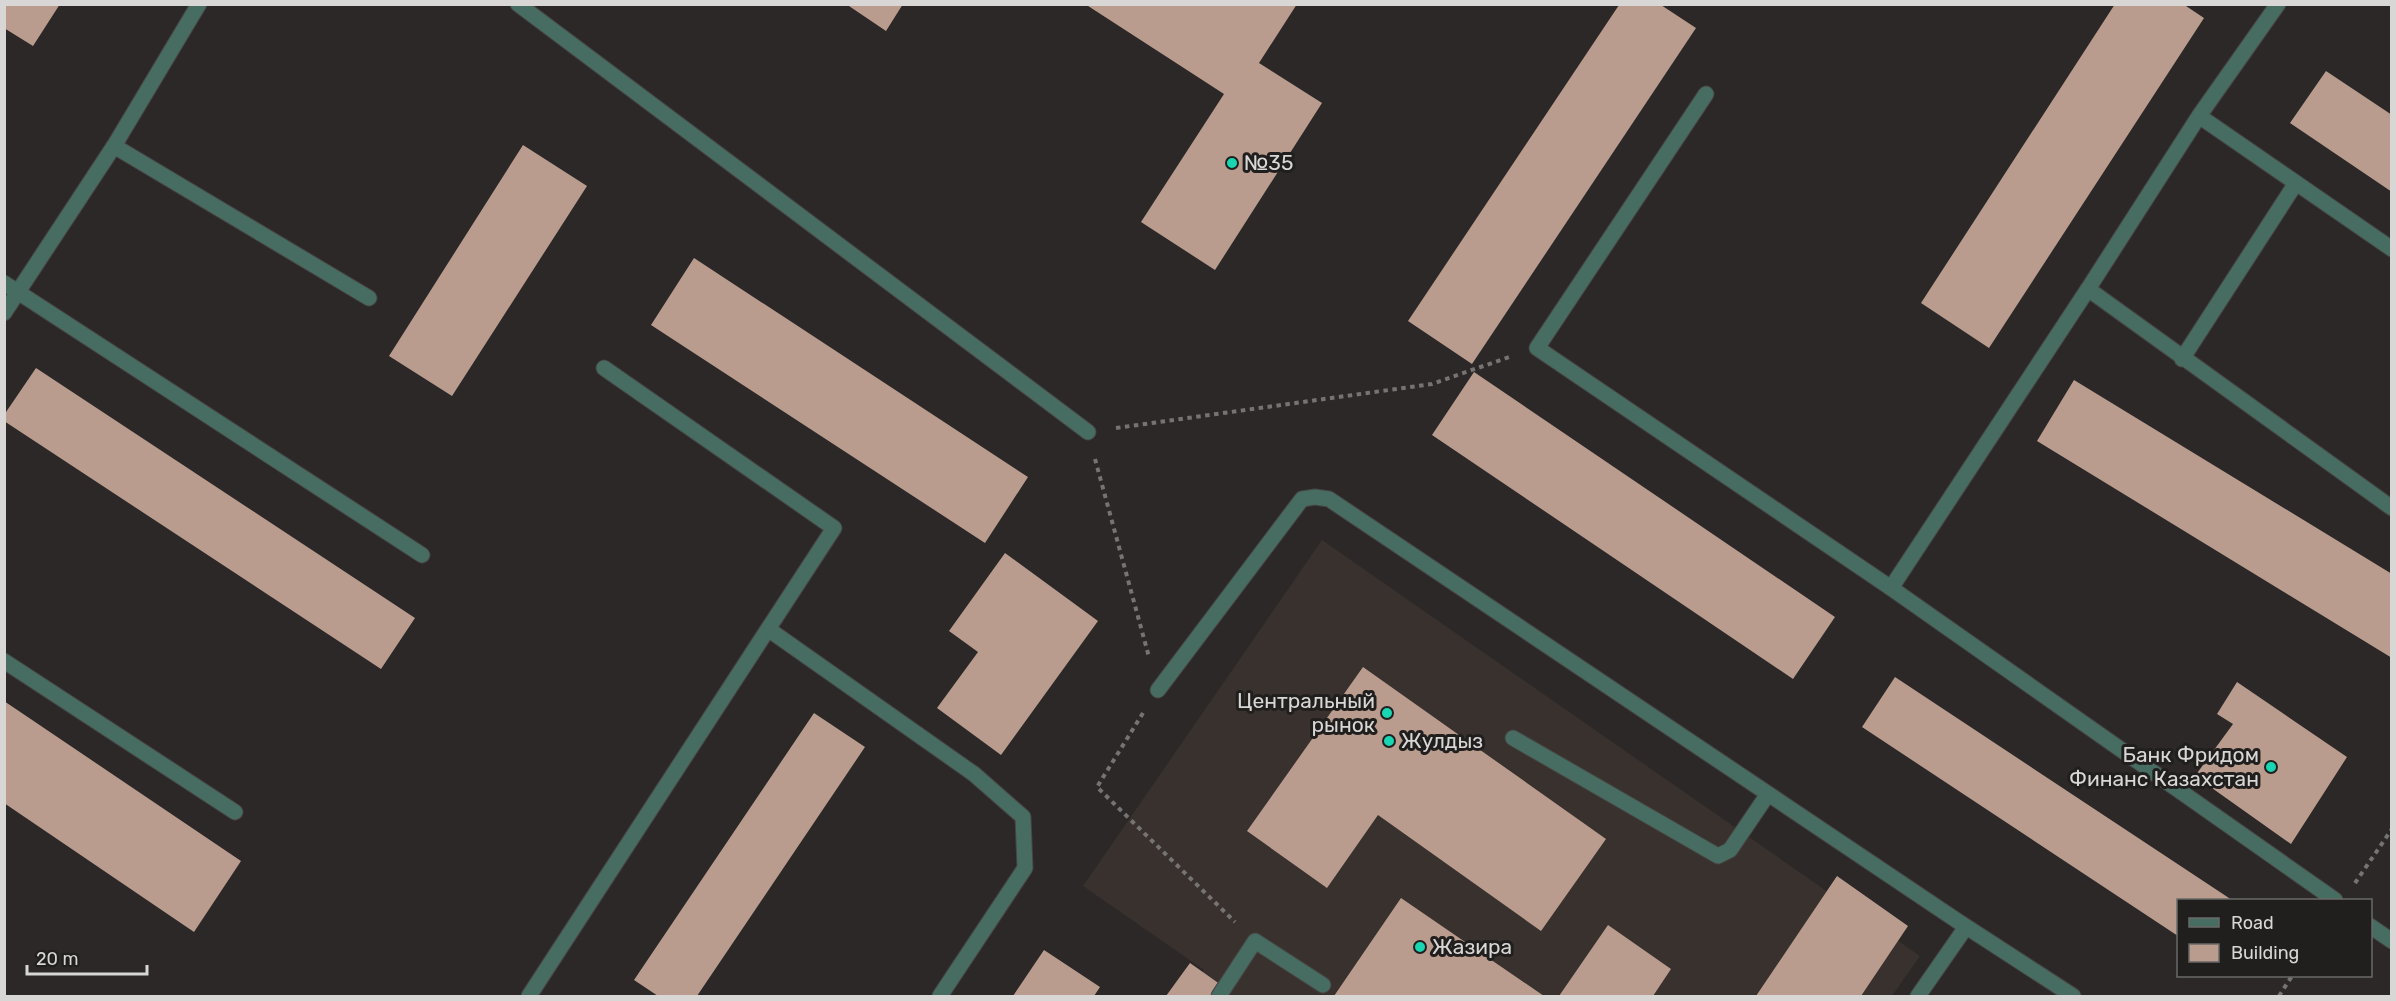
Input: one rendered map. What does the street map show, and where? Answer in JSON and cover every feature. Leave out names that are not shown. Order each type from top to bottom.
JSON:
[{"type":"street","points":[[4,313],[114,146],[199,4]]},
{"type":"street","points":[[518,4],[1088,432]]},
{"type":"street","points":[[1891,588],[2199,116],[2278,4]]},
{"type":"street","points":[[1707,94],[1537,348],[1891,588],[2334,899]]},
{"type":"street","points":[[2199,116],[2391,249]]},
{"type":"street","points":[[114,146],[369,298]]},
{"type":"street","points":[[2182,358],[2296,183]]},
{"type":"street","points":[[4,283],[422,555]]},
{"type":"street","points":[[2088,289],[2391,507]]},
{"type":"street","points":[[529,996],[834,528],[604,368]]},
{"type":"street","points":[[1158,690],[1302,499],[1315,497],[1329,499],[1966,927],[2073,996]]},
{"type":"street","points":[[768,629],[975,774],[1023,817],[1025,868],[939,996]]},
{"type":"street","points":[[4,661],[235,812]]},
{"type":"street","points":[[1514,738],[1718,856],[1730,850],[1768,794]]},
{"type":"street","points":[[1918,996],[1966,927]]},
{"type":"street","points":[[2372,927],[2391,941]]},
{"type":"street","points":[[1219,996],[1255,941],[1323,985]]},
{"type":"path","points":[[1088,432],[1432,384],[1537,348]]},
{"type":"path","points":[[2349,891],[2391,829]]},
{"type":"path","points":[[2279,996],[2291,977]]},
{"type":"shaded area","name":"Центральный рынок","points":[[1322,540],[1920,956],[1892,996],[1187,996],[1204,970],[1083,886]]},
{"type":"building","points":[[4,4],[60,4],[33,46],[4,28]]},
{"type":"building","points":[[846,4],[903,4],[886,31]]},
{"type":"building","name":"№35","points":[[1085,4],[1297,4],[1259,63],[1322,103],[1215,270],[1141,222],[1224,94]]},
{"type":"building","points":[[2115,4],[2183,4],[2204,18],[1989,348],[1921,303]]},
{"type":"building","points":[[1619,5],[1661,5],[1696,28],[1472,364],[1408,321]]},
{"type":"building","points":[[2326,71],[2392,115],[2392,192],[2290,123]]},
{"type":"building","points":[[523,145],[587,186],[452,396],[389,356]]},
{"type":"building","points":[[694,258],[1028,477],[985,543],[651,325]]},
{"type":"building","points":[[36,368],[415,618],[381,669],[4,421],[4,415]]},
{"type":"building","points":[[1474,372],[1835,617],[1793,679],[1432,435]]},
{"type":"building","points":[[2074,380],[2392,574],[2392,658],[2037,441]]},
{"type":"building","points":[[1005,553],[1098,621],[1001,755],[937,708],[978,652],[949,631]]},
{"type":"building","name":"Жулдыз","points":[[1363,667],[1606,839],[1541,931],[1378,815],[1327,888],[1247,831]]},
{"type":"building","points":[[1895,677],[2230,899],[2177,899],[2177,935],[1862,727]]},
{"type":"building","name":"Банк Фридом Финанс Казахстан","points":[[2237,682],[2347,757],[2291,844],[2195,776],[2233,724],[2217,714]]},
{"type":"building","points":[[4,701],[241,861],[194,932],[4,803]]},
{"type":"building","points":[[814,713],[865,747],[697,996],[658,996],[634,980]]},
{"type":"building","points":[[1837,876],[1908,926],[1861,996],[1756,996]]},
{"type":"building","name":"Жазира","points":[[1401,898],[1544,996],[1334,996]]},
{"type":"building","name":"Жазира","points":[[1608,925],[1671,969],[1653,996],[1559,996]]},
{"type":"building","points":[[1044,950],[1100,987],[1094,996],[1013,996]]},
{"type":"building","points":[[1190,963],[1224,987],[1217,996],[1166,996]]},
{"type":"place","name":"№35","points":[[1232,163]]},
{"type":"place","name":"Центральный рынок","points":[[1387,713]]},
{"type":"place","name":"Жулдыз","points":[[1389,741]]},
{"type":"place","name":"Банк Фридом Финанс Казахстан","points":[[2271,767]]},
{"type":"place","name":"Жазира","points":[[1420,947]]}]
